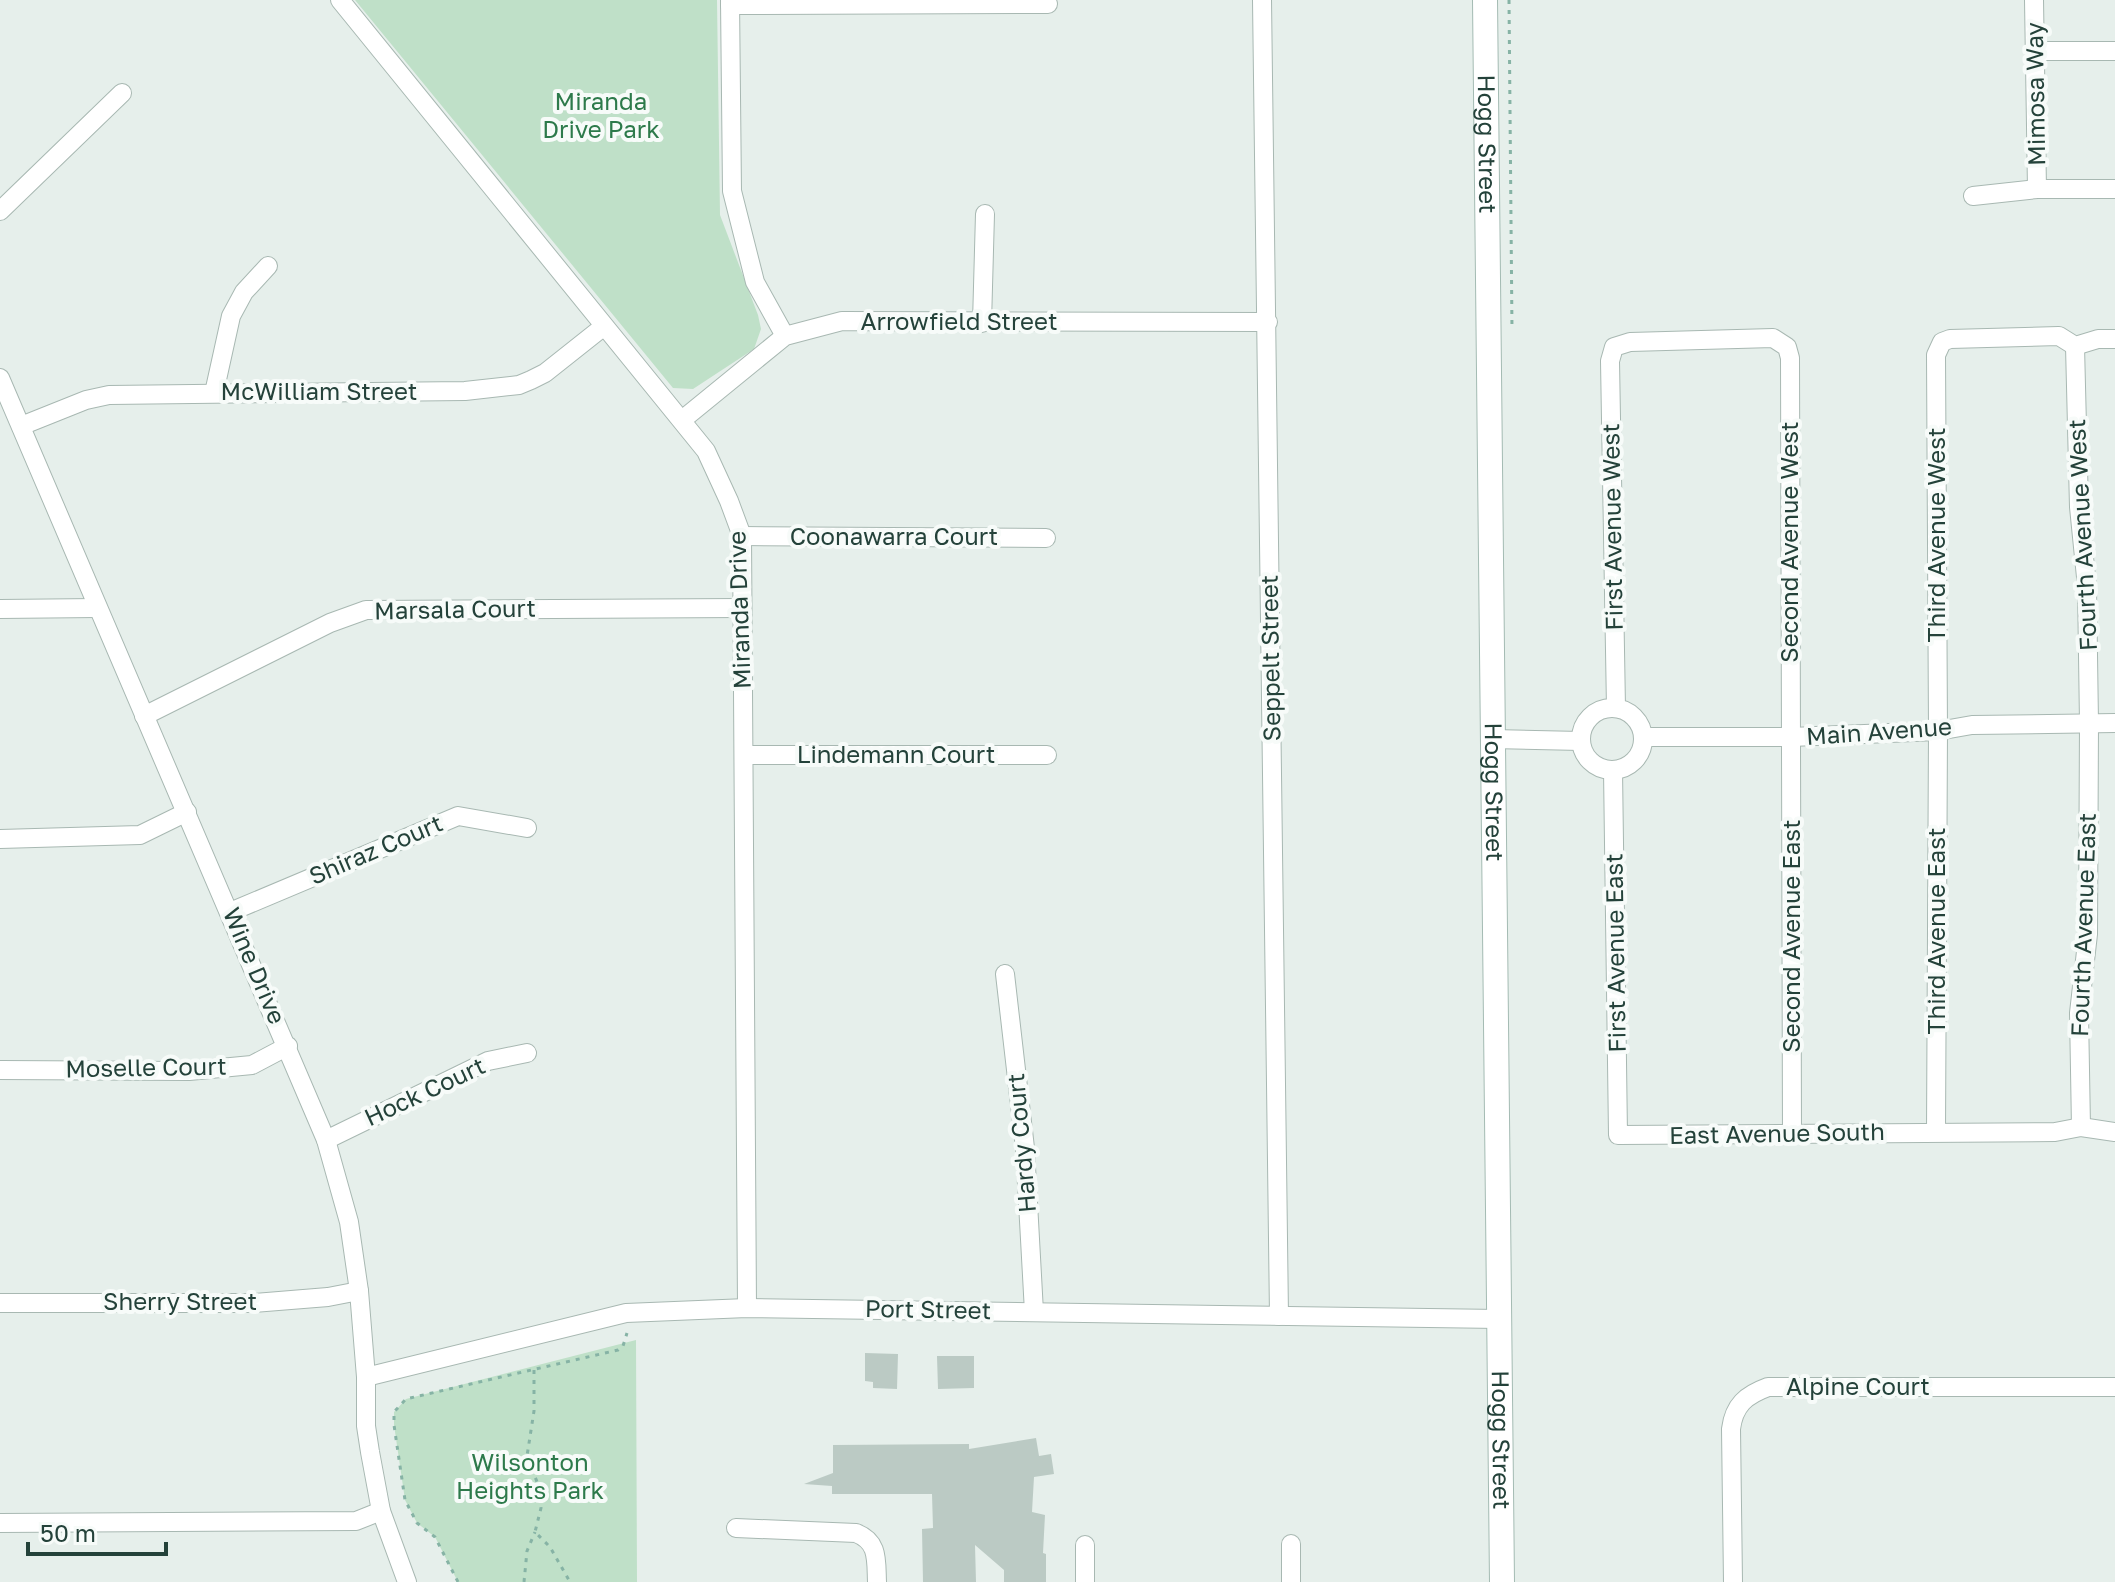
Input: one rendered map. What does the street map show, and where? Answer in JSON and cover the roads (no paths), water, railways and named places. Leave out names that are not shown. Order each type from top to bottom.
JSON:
[{"type":"street","name":"Miranda Drive","points":[[340,0],[706,451],[742,536],[747,1308]]},
{"type":"street","name":"Seppelt Street","points":[[1262,0],[1279,1316]]},
{"type":"street","name":"Hogg Street","points":[[1485,0],[1502,1582]]},
{"type":"street","name":"Mimosa Way","points":[[2034,0],[2037,189]]},
{"type":"street","points":[[785,336],[755,282],[732,191],[730,3],[1048,4]]},
{"type":"street","points":[[2035,51],[2115,51]]},
{"type":"street","points":[[0,211],[122,93]]},
{"type":"street","points":[[1973,196],[2037,189],[2115,189]]},
{"type":"street","points":[[982,323],[985,214]]},
{"type":"street","points":[[214,393],[231,316],[244,292],[268,266]]},
{"type":"street","name":"Arrowfield Street","points":[[682,420],[785,336],[842,321],[1268,322]]},
{"type":"street","name":"McWilliam Street","points":[[21,426],[86,400],[109,395],[465,391],[519,385],[545,373],[603,327]]},
{"type":"street","name":"Third Avenue West","points":[[1938,731],[1936,355],[1942,342],[1950,339],[2059,336],[2075,346]]},
{"type":"street","name":"Second Avenue West","points":[[1614,347],[1630,342],[1773,338],[1787,347],[1790,358],[1791,737]]},
{"type":"street","points":[[2075,346],[2098,339],[2115,339]]},
{"type":"street","name":"Fourth Avenue West","points":[[2075,346],[2079,507],[2087,587],[2089,723]]},
{"type":"street","name":"First Avenue West","points":[[1614,347],[1610,361],[1616,708]]},
{"type":"street","name":"Wine Drive","points":[[0,378],[326,1140],[349,1222],[359,1291],[366,1377],[366,1426],[381,1511],[407,1582]]},
{"type":"street","name":"Coonawarra Court","points":[[742,536],[1046,538]]},
{"type":"street","points":[[0,609],[97,608]]},
{"type":"street","name":"Marsala Court","points":[[144,716],[330,623],[366,610],[741,608]]},
{"type":"street","points":[[1616,708],[1635,718],[1643,745],[1629,766],[1613,770],[1595,765],[1583,750],[1581,741],[1591,716],[1616,708]]},
{"type":"street","name":"Fourth Avenue East","points":[[2081,1127],[2079,1013],[2088,934],[2089,723]]},
{"type":"street","name":"Main Avenue","points":[[1643,737],[1791,737],[1938,731],[1972,725],[2115,723]]},
{"type":"street","name":"Third Avenue East","points":[[1936,1132],[1938,731]]},
{"type":"street","name":"Second Avenue East","points":[[1791,737],[1792,1134]]},
{"type":"street","points":[[1492,739],[1581,741]]},
{"type":"street","name":"Lindemann Court","points":[[745,755],[1047,755]]},
{"type":"street","name":"First Avenue East","points":[[1613,770],[1618,1135]]},
{"type":"street","points":[[0,839],[140,835],[187,812]]},
{"type":"street","name":"Shiraz Court","points":[[230,912],[458,816],[527,828]]},
{"type":"street","name":"Hardy Court","points":[[1005,974],[1025,1148],[1034,1312]]},
{"type":"street","name":"Moselle Court","points":[[0,1070],[189,1071],[252,1065],[288,1046]]},
{"type":"street","name":"Hock Court","points":[[326,1140],[488,1061],[527,1053]]},
{"type":"street","name":"East Avenue South","points":[[1618,1135],[2055,1132],[2081,1127],[2115,1132]]},
{"type":"street","name":"Sherry Street","points":[[0,1303],[253,1303],[328,1297],[359,1291]]},
{"type":"street","name":"Port Street","points":[[366,1377],[626,1313],[747,1308],[1499,1319]]},
{"type":"street","name":"Alpine Court","points":[[1733,1582],[1731,1429],[1740,1403],[1754,1392],[1768,1387],[2115,1387]]},
{"type":"street","points":[[0,1523],[356,1521],[381,1511]]},
{"type":"street","points":[[736,1528],[866,1536],[876,1551],[877,1582]]},
{"type":"street","points":[[1291,1544],[1291,1582]]},
{"type":"street","points":[[1085,1545],[1085,1582]]},
{"type":"park label","name":"Miranda Drive Park","points":[[601,116]]},
{"type":"park label","name":"Wilsonton Heights Park","points":[[530,1477]]}]
